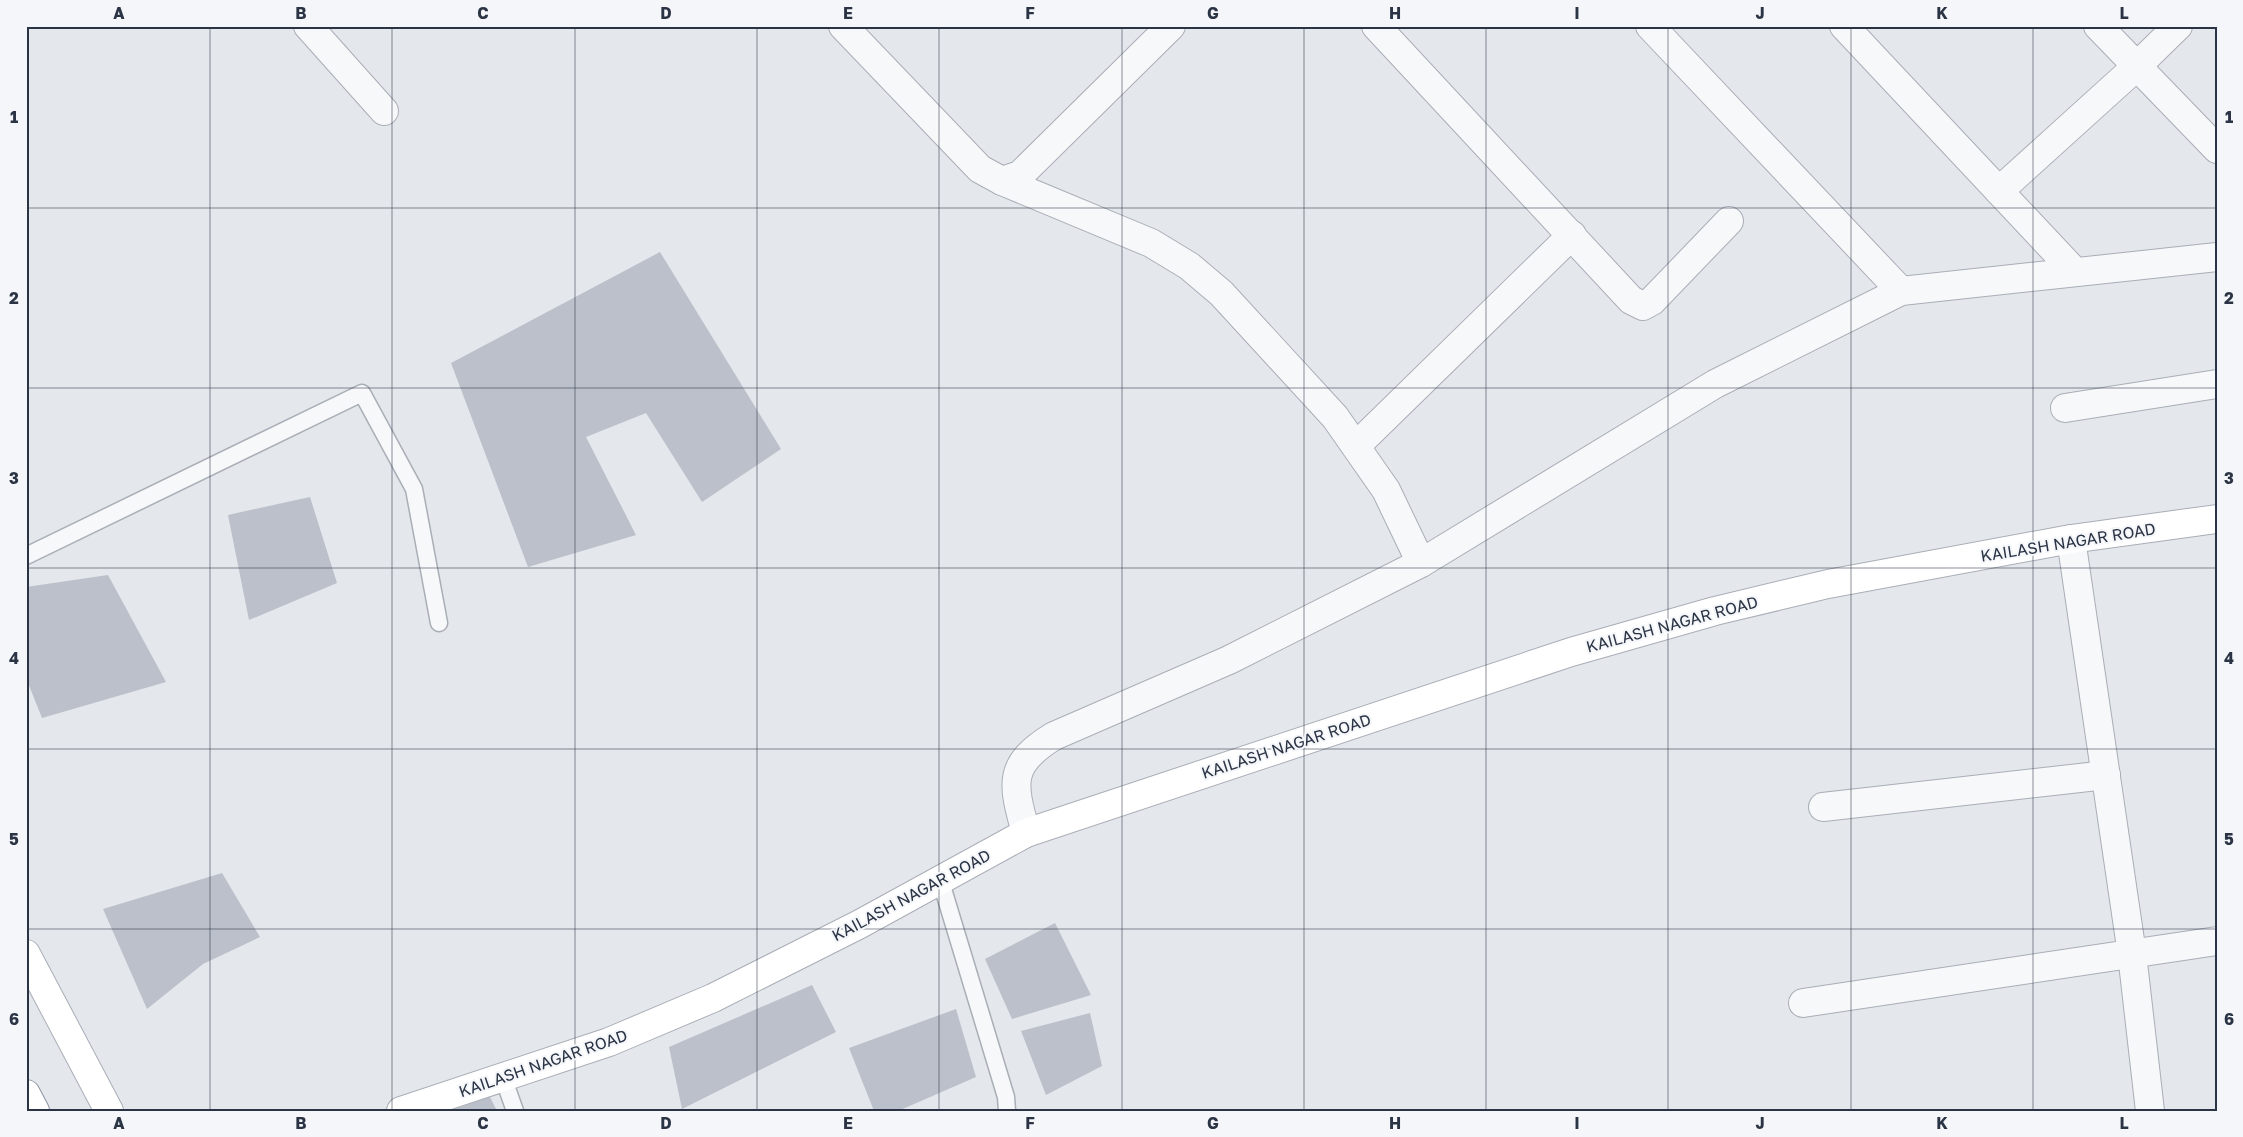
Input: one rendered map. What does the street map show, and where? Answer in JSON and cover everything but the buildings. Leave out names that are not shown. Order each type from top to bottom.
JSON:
[{"type":"main road","name":"KAILASH NAGAR ROAD","points":[[401,1111],[609,1042],[713,998],[860,924],[1026,833],[1571,652],[1715,611],[1828,584],[2071,539],[2217,519]]},
{"type":"main road","points":[[26,954],[109,1111]]},
{"type":"main road","points":[[26,1094],[35,1111]]},
{"type":"street","points":[[308,26],[384,111]]},
{"type":"street","points":[[844,26],[980,169],[1002,181],[1151,243],[1189,266],[1221,292],[1335,417],[1386,490],[1420,563]]},
{"type":"street","points":[[1002,181],[1020,175],[1171,26]]},
{"type":"street","points":[[1376,26],[1631,300],[1643,306],[1652,301],[1729,221]]},
{"type":"street","points":[[1650,26],[1901,291]]},
{"type":"street","points":[[1844,26],[2075,272]]},
{"type":"street","points":[[2098,26],[2217,149]]},
{"type":"street","points":[[1999,191],[2136,67],[2178,26]]},
{"type":"street","points":[[1356,446],[1572,235]]},
{"type":"street","points":[[1026,833],[1015,793],[1017,776],[1023,760],[1037,746],[1054,736],[1229,660],[1420,563],[1715,384],[1901,291],[2217,257]]},
{"type":"street","points":[[2065,408],[2217,384]]},
{"type":"street","points":[[2071,539],[2132,954],[2150,1111]]},
{"type":"street","points":[[1823,807],[2106,775]]},
{"type":"street","points":[[1803,1003],[2217,941]]},
{"type":"lane","points":[[26,556],[362,393],[414,488],[439,623]]},
{"type":"lane","points":[[940,879],[1006,1097],[1007,1111]]},
{"type":"lane","points":[[504,1077],[515,1111]]}]
